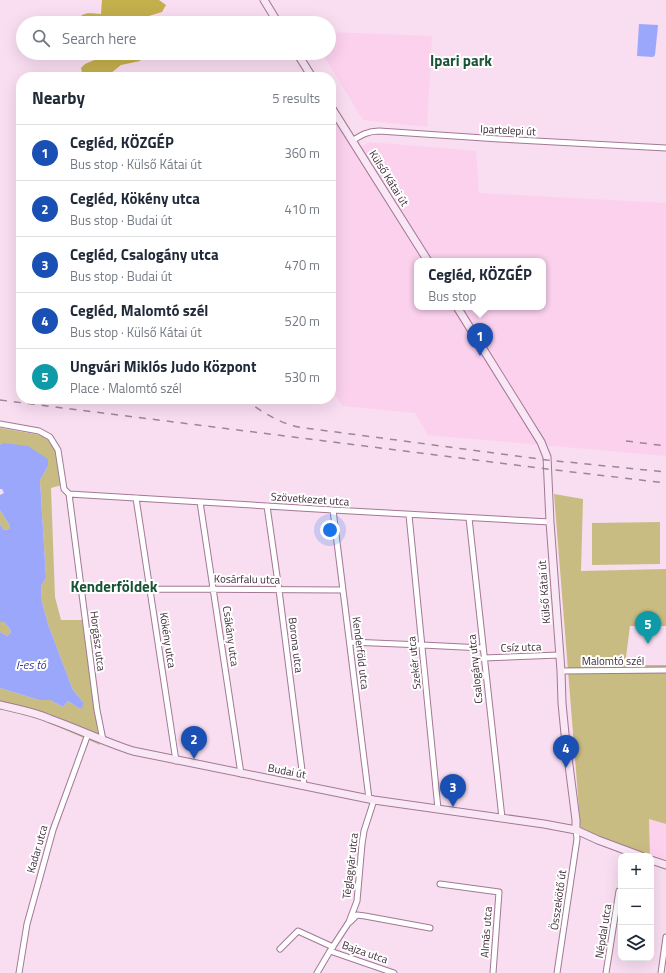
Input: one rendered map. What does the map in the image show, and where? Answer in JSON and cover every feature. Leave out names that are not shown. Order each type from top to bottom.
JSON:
[{"type":"main road","points":[[264,0],[274,16]]},
{"type":"main road","points":[[301,60],[309,72]]},
{"type":"main road","name":"Külső Kátai út","points":[[336,115],[426,258]]},
{"type":"main road","name":"Külső Kátai út","points":[[459,310],[541,442],[548,460],[550,522],[562,703],[576,830]]},
{"type":"main road","name":"Budai út","points":[[0,705],[50,718],[133,752],[371,799],[576,830]]},
{"type":"main road","points":[[576,830],[633,853]]},
{"type":"main road","points":[[654,861],[666,865]]},
{"type":"street","name":"Ipartelepi út","points":[[352,141],[367,132],[379,131],[499,140],[666,148]]},
{"type":"street","name":"Horgász utca","points":[[0,424],[39,431],[50,437],[58,450],[64,489],[68,494],[97,710],[103,740]]},
{"type":"street","name":"Szövetkezet utca","points":[[68,494],[550,522]]},
{"type":"street","name":"Kökény utca","points":[[136,498],[176,760]]},
{"type":"street","name":"Csákány utca","points":[[200,502],[241,774]]},
{"type":"street","name":"Borona utca","points":[[267,506],[304,786]]},
{"type":"street","name":"Kenderföld utca","points":[[333,510],[371,799]]},
{"type":"street","name":"Szekér utca","points":[[409,515],[438,809]]},
{"type":"street","name":"Csalogány utca","points":[[469,518],[502,818]]},
{"type":"street","name":"Kosárfalu utca","points":[[150,589],[343,590]]},
{"type":"street","points":[[350,642],[483,648]]},
{"type":"street","name":"Csíz utca","points":[[484,658],[559,655]]},
{"type":"street","name":"Malomtó szél","points":[[560,671],[666,670]]},
{"type":"street","name":"Kadar utca","points":[[19,973],[27,924],[51,837],[88,734]]},
{"type":"street","name":"Téglagyár utca","points":[[317,973],[349,922],[357,901],[362,844],[371,799]]},
{"type":"street","name":"Összekötő út","points":[[558,973],[576,830]]},
{"type":"street","name":"Almás utca","points":[[440,884],[499,892],[493,973]]},
{"type":"street","name":"Népdal utca","points":[[606,973],[618,897]]},
{"type":"street","points":[[349,922],[357,915],[430,928]]},
{"type":"street","name":"Bajza utca","points":[[280,949],[298,931],[331,949],[392,973]]},
{"type":"street","points":[[661,973],[665,953],[666,937]]},
{"type":"shaded area","points":[[102,0],[159,0],[166,5],[162,12],[149,16],[80,16],[89,13],[101,14]]},
{"type":"shaded area","points":[[336,32],[432,36],[427,127],[363,120],[336,76],[336,72],[334,72],[326,60],[336,60]]},
{"type":"shaded area","points":[[94,60],[140,60],[121,65],[112,72],[82,72],[81,68],[85,64]]},
{"type":"shaded area","points":[[336,120],[356,150],[369,142],[476,151],[479,193],[666,203],[666,456],[428,435],[415,413],[342,406],[336,396]]},
{"type":"shaded area","points":[[0,428],[46,436],[57,451],[62,485],[51,488],[55,597],[61,620],[82,620],[100,745],[40,719],[0,708],[0,688],[39,700],[50,700],[63,707],[68,701],[80,709],[83,702],[73,690],[49,627],[42,602],[41,586],[46,578],[40,480],[48,466],[2,443],[0,445]]},
{"type":"shaded area","points":[[554,494],[583,499],[581,571],[666,569],[666,626],[630,626],[625,665],[666,665],[666,824],[649,819],[650,853],[627,853],[581,834]]},
{"type":"shaded area","points":[[0,510],[10,526],[7,530],[3,529],[0,524]]},
{"type":"shaded area","points":[[660,522],[660,564],[592,565],[592,523]]},
{"type":"shaded area","points":[[0,622],[4,622],[10,629],[11,632],[7,636],[0,632]]},
{"type":"shaded area","points":[[649,819],[666,824],[666,870],[654,864],[654,853],[650,853]]},
{"type":"water","points":[[639,24],[658,25],[655,55],[653,57],[637,56]]},
{"type":"water","name":"I-es tó","points":[[2,443],[28,446],[48,459],[48,466],[40,480],[46,578],[41,586],[42,602],[49,627],[73,690],[83,702],[83,706],[80,709],[68,701],[63,707],[50,700],[39,700],[0,688],[0,632],[7,636],[11,632],[4,622],[0,622],[0,524],[3,529],[7,530],[10,528],[0,510],[0,495],[4,493],[2,489],[0,489],[0,445]]},
{"type":"railway","points":[[0,400],[16,402]]},
{"type":"railway","points":[[32,404],[666,483]]},
{"type":"railway","points":[[252,404],[274,418],[287,424],[299,427],[547,460],[666,472]]},
{"type":"railway","points":[[626,441],[666,446]]},
{"type":"place","name":"Cegléd, KÖZGÉP","points":[[480,356]]},
{"type":"place","name":"Ungvári Miklós Judo Központ","points":[[648,644]]},
{"type":"place","name":"Cegléd, Kökény utca","points":[[194,759]]},
{"type":"place","name":"Cegléd, Malomtó szél","points":[[566,768]]},
{"type":"place","name":"Cegléd, Csalogány utca","points":[[453,807]]},
{"type":"district","name":"Ipari park","points":[[461,61]]},
{"type":"district","name":"Kenderföldek","points":[[114,587]]}]
